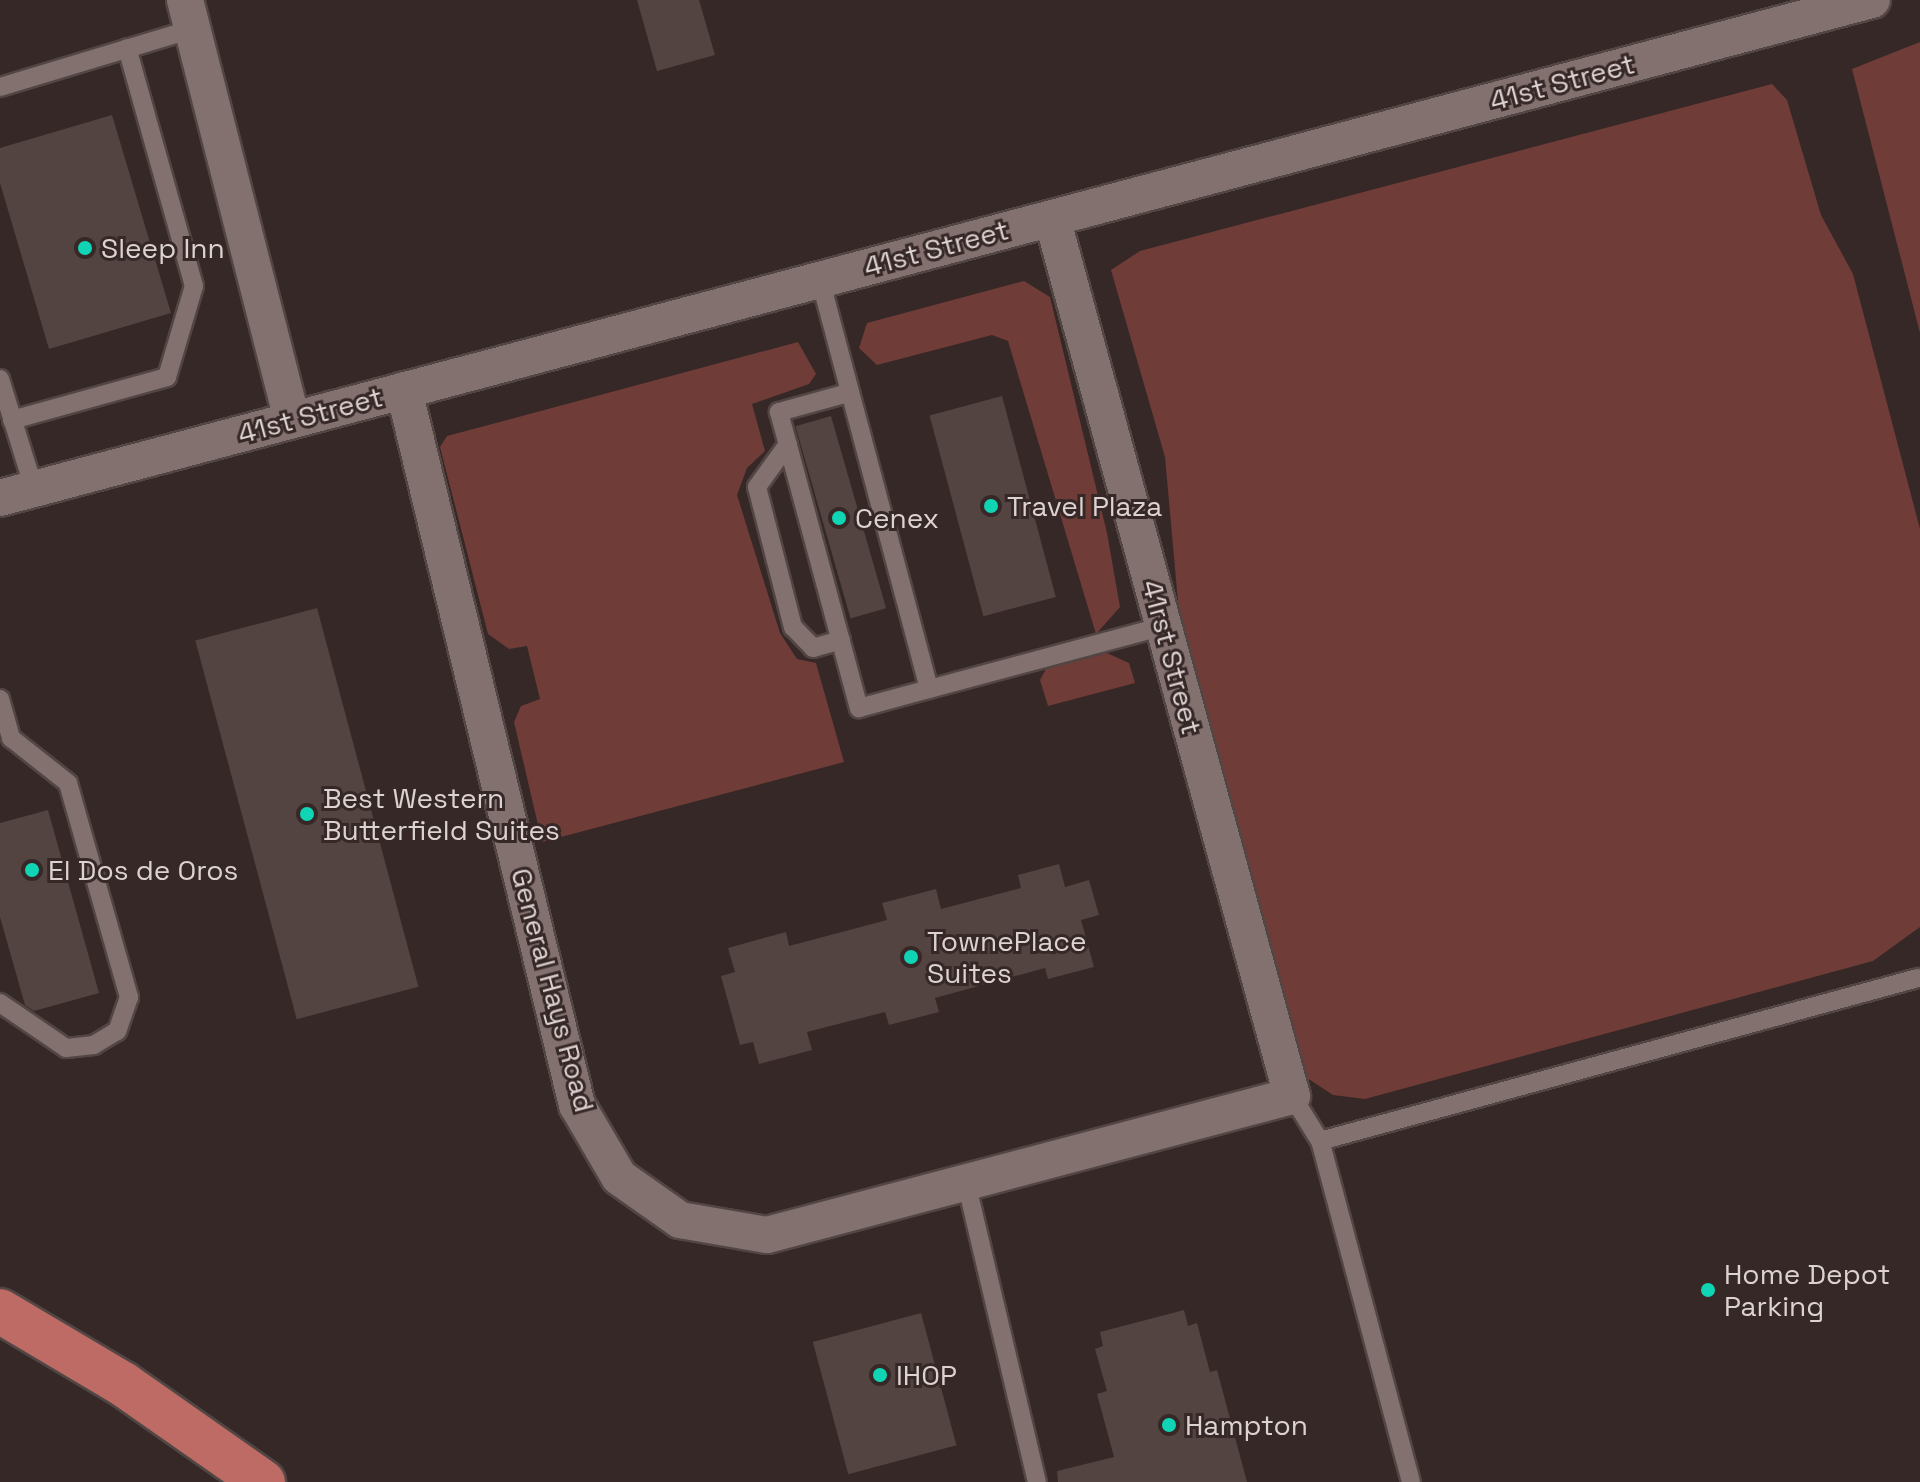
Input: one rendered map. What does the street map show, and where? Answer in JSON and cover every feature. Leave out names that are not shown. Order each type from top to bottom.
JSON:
[{"type":"highway","points":[[0,1311],[123,1384],[263,1482]]},
{"type":"street","name":"41st Street","points":[[17,494],[1052,218],[1801,9],[1872,0]]},
{"type":"street","points":[[188,15],[292,420]]},
{"type":"street","name":"41rst Street","points":[[1052,218],[1292,1096]]},
{"type":"street","name":"General Hays Road","points":[[404,390],[577,1105],[619,1177],[680,1220],[767,1235],[1292,1096]]},
{"type":"lane","points":[[0,87],[127,48],[188,15]]},
{"type":"lane","points":[[12,420],[167,377],[194,286],[127,48]]},
{"type":"lane","points":[[820,279],[929,689]]},
{"type":"lane","points":[[0,379],[12,420],[17,494]]},
{"type":"lane","points":[[848,393],[779,412],[859,708],[1164,626]]},
{"type":"lane","points":[[788,444],[757,487],[793,627],[813,648],[841,640]]},
{"type":"lane","points":[[0,699],[6,739],[68,783],[129,997],[117,1031],[94,1045],[66,1048],[0,1003]]},
{"type":"lane","points":[[1320,1141],[1918,978]]},
{"type":"lane","points":[[1292,1096],[1320,1141],[1411,1482]]},
{"type":"lane","points":[[966,1182],[1037,1482]]},
{"type":"shaded area","points":[[1920,42],[1920,333],[1852,69]]},
{"type":"shaded area","points":[[1772,84],[1787,100],[1821,215],[1853,274],[1920,529],[1920,927],[1873,961],[1365,1099],[1333,1095],[1304,1076],[1183,657],[1165,457],[1111,270],[1140,251]]},
{"type":"shaded area","points":[[1024,281],[1050,297],[1107,533],[1120,607],[1096,634],[1008,341],[992,335],[877,365],[859,348],[867,323]]},
{"type":"shaded area","points":[[798,342],[816,374],[809,384],[752,404],[765,451],[747,468],[737,495],[780,633],[797,659],[816,663],[844,762],[542,842],[514,722],[521,706],[540,699],[527,646],[509,649],[488,634],[440,447],[447,436]]},
{"type":"shaded area","points":[[1107,653],[1129,663],[1135,683],[1048,706],[1040,680],[1046,669]]},
{"type":"building","points":[[637,0],[699,0],[715,55],[657,71]]},
{"type":"building","name":"Sleep Inn","points":[[112,115],[171,313],[49,349],[0,183],[0,148]]},
{"type":"building","name":"Travel Plaza","points":[[1002,396],[1056,597],[983,616],[930,415]]},
{"type":"building","name":"Cenex","points":[[831,416],[886,608],[851,618],[795,426]]},
{"type":"building","name":"Best Western Butterfield Suites","points":[[317,608],[418,987],[297,1019],[195,641]]},
{"type":"building","name":"El Dos de Oros","points":[[48,810],[99,993],[34,1011],[25,1005],[0,917],[0,823]]},
{"type":"building","name":"TownePlace Suites","points":[[1059,864],[1065,887],[1089,880],[1099,915],[1081,920],[1094,967],[1048,979],[1045,968],[935,998],[939,1012],[889,1025],[885,1012],[807,1032],[812,1050],[759,1064],[753,1042],[740,1045],[721,976],[735,972],[728,948],[786,932],[789,946],[887,920],[882,903],[936,889],[941,909],[1021,888],[1018,875]]},
{"type":"building","name":"Hampton","points":[[1184,1310],[1188,1326],[1197,1323],[1210,1372],[1217,1370],[1247,1482],[1058,1482],[1057,1471],[1114,1457],[1097,1394],[1107,1391],[1095,1349],[1103,1346],[1100,1332]]},
{"type":"building","name":"IHOP","points":[[921,1313],[956,1445],[848,1474],[813,1342]]},
{"type":"place","name":"Sleep Inn","points":[[85,248]]},
{"type":"place","name":"Travel Plaza","points":[[991,506]]},
{"type":"place","name":"Cenex","points":[[839,518]]},
{"type":"place","name":"Best Western Butterfield Suites","points":[[307,814]]},
{"type":"place","name":"El Dos de Oros","points":[[32,870]]},
{"type":"place","name":"TownePlace Suites","points":[[911,957]]},
{"type":"place","name":"Home Depot Parking","points":[[1708,1290]]},
{"type":"place","name":"IHOP","points":[[880,1375]]},
{"type":"place","name":"Hampton","points":[[1169,1425]]}]
